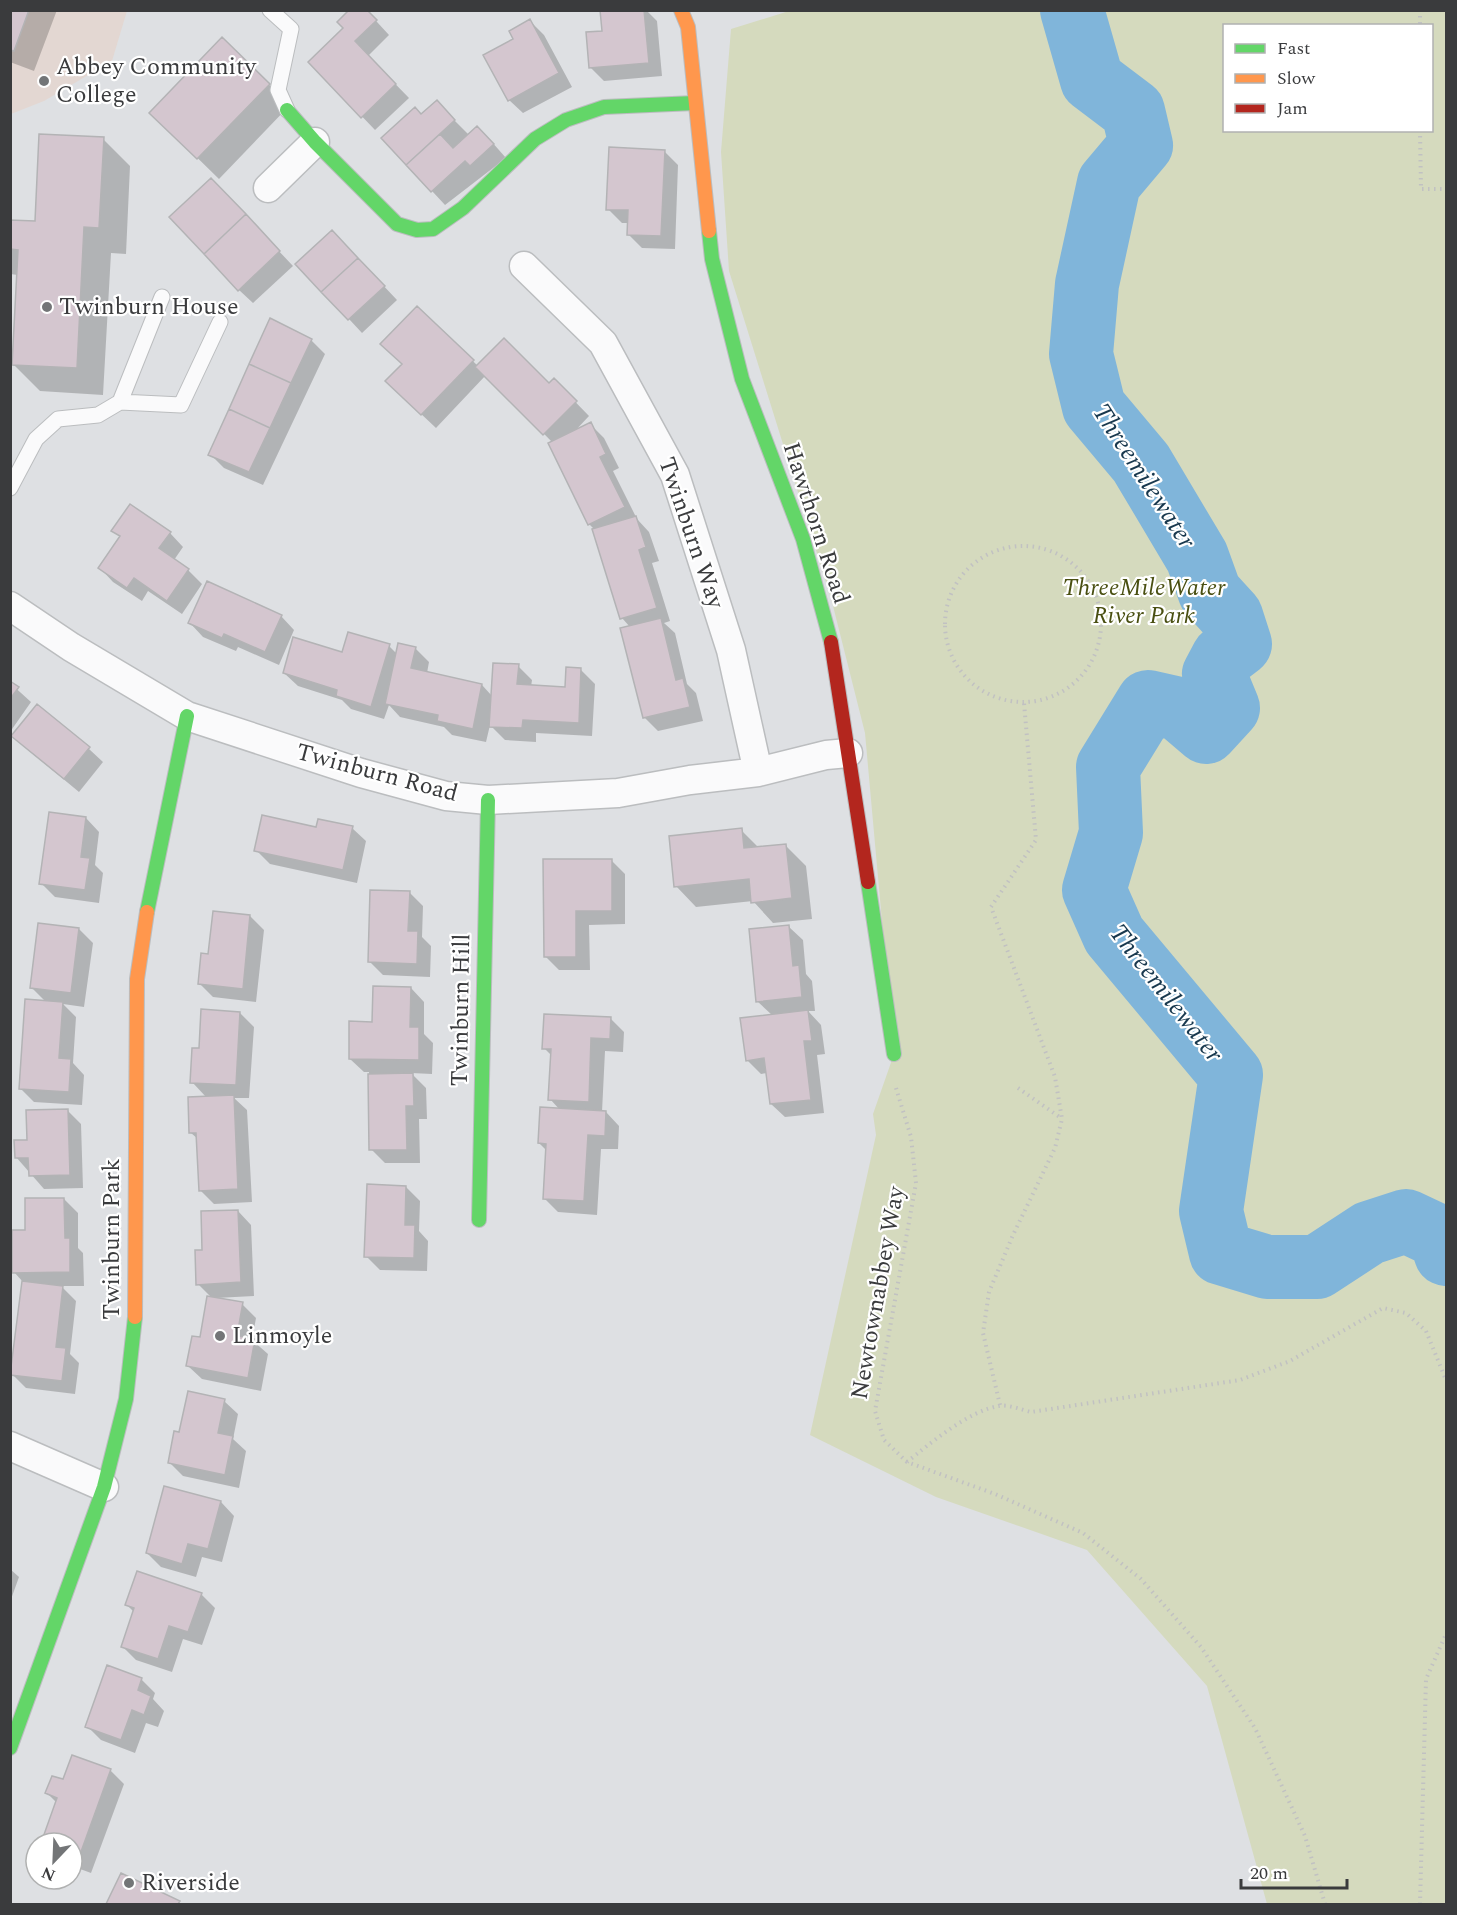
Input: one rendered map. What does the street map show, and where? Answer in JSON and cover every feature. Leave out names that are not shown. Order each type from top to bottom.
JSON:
[{"type":"street","name":"Hawthorn Road","points":[[681,10],[688,27],[712,260],[742,379],[806,551],[834,653],[894,1054]]},
{"type":"street","points":[[287,110],[315,142],[397,224],[417,230],[433,229],[463,208],[535,139],[566,120],[604,107],[695,103]]},
{"type":"street","points":[[268,188],[315,142]]},
{"type":"street","name":"Twinburn Way","points":[[524,266],[603,343],[675,475],[731,650],[758,772]]},
{"type":"street","name":"Twinburn Road","points":[[10,606],[71,647],[187,716],[411,788],[446,796],[488,801],[618,793],[690,780],[758,772],[826,755],[848,753]]},
{"type":"street","name":"Twinburn Park","points":[[10,1748],[104,1487],[126,1399],[135,1321],[137,979],[149,898],[187,716]]},
{"type":"street","name":"Twinburn Hill","points":[[479,1220],[488,801]]},
{"type":"street","points":[[10,1446],[104,1487]]},
{"type":"lane","points":[[270,10],[291,29],[278,90],[287,110]]},
{"type":"lane","points":[[120,402],[162,297]]},
{"type":"lane","points":[[10,488],[36,439],[58,418],[98,415],[120,402],[180,405],[220,322]]},
{"type":"path","points":[[1420,132],[1420,189],[1446,189]]},
{"type":"path","points":[[1014,546],[1040,547],[1064,557],[1084,573],[1097,595],[1102,620],[1100,645],[1089,668],[1071,687],[1049,699],[1024,703],[998,699],[974,686],[957,666],[946,642],[945,616],[952,590],[967,569],[988,554],[1014,546]]},
{"type":"path","points":[[1000,1405],[983,1333],[989,1292],[1013,1235],[1055,1148],[1062,1119],[1055,1077],[991,907],[1036,840],[1024,703]]},
{"type":"path","name":"Newtownabbey Way","points":[[894,1054],[896,1091],[911,1137],[916,1183],[875,1411],[884,1440],[907,1462],[995,1494],[1083,1533],[1141,1579],[1200,1647],[1255,1728],[1305,1836],[1325,1905]]},
{"type":"path","points":[[1018,1088],[1062,1119]]},
{"type":"path","points":[[907,1462],[932,1441],[979,1412],[1000,1405],[1031,1412],[1240,1380],[1290,1361],[1383,1308],[1406,1313],[1426,1331],[1446,1380]]},
{"type":"path","points":[[1420,1905],[1426,1680],[1446,1634]]},
{"type":"shaded area","name":"Abbey Community College","points":[[11,11],[127,11],[112,61],[44,101],[11,114]]},
{"type":"green space","name":"ThreeMileWater River Park","points":[[789,11],[1446,11],[1446,1904],[1267,1904],[1207,1686],[1087,1550],[936,1497],[810,1435],[876,1135],[873,1114],[894,1054],[865,733],[831,598],[729,271],[721,152],[731,29]]},
{"type":"building","points":[[10,10],[29,10],[14,51],[10,50]]},
{"type":"building","points":[[349,10],[367,10],[377,20],[355,41],[396,84],[361,118],[308,62],[343,28],[337,22]]},
{"type":"building","points":[[600,10],[644,10],[649,63],[589,68],[586,32],[602,31]]},
{"type":"building","points":[[530,19],[559,73],[508,101],[483,55],[513,39],[509,31]]},
{"type":"building","points":[[222,37],[270,84],[197,159],[149,113]]},
{"type":"building","points":[[437,100],[455,120],[406,165],[381,138],[415,107],[421,114]]},
{"type":"building","points":[[477,126],[494,144],[470,166],[465,161],[431,192],[406,165],[440,134],[453,148]]},
{"type":"building","name":"Twinburn House","points":[[39,134],[104,137],[99,228],[84,227],[77,368],[12,365],[18,250],[10,249],[10,220],[35,221]]},
{"type":"building","points":[[609,147],[665,150],[661,236],[627,235],[628,210],[606,210]]},
{"type":"building","points":[[211,178],[246,214],[204,254],[169,217]]},
{"type":"building","points":[[246,214],[280,251],[238,291],[204,254]]},
{"type":"building","points":[[332,230],[358,258],[321,292],[295,264]]},
{"type":"building","points":[[358,258],[385,286],[348,320],[321,292]]},
{"type":"building","points":[[417,306],[474,360],[421,415],[385,381],[402,364],[380,344]]},
{"type":"building","name":"Twinburn House","points":[[270,318],[312,339],[291,383],[249,364]]},
{"type":"building","points":[[504,338],[549,383],[554,378],[577,401],[543,435],[475,367]]},
{"type":"building","name":"Twinburn House","points":[[249,364],[291,383],[270,428],[229,409]]},
{"type":"building","points":[[229,409],[270,428],[249,472],[208,455]]},
{"type":"building","points":[[591,422],[606,454],[600,457],[625,507],[588,525],[548,443]]},
{"type":"building","points":[[130,504],[171,532],[159,548],[189,569],[167,601],[134,578],[127,588],[98,568],[120,536],[111,531]]},
{"type":"building","points":[[636,516],[646,547],[639,550],[657,608],[620,619],[592,529]]},
{"type":"building","points":[[207,581],[282,615],[265,652],[224,634],[222,638],[188,623]]},
{"type":"building","points":[[661,618],[676,680],[683,678],[690,707],[643,718],[620,628]]},
{"type":"building","points":[[348,632],[390,644],[371,707],[336,696],[337,690],[283,673],[293,637],[342,652]]},
{"type":"building","points":[[398,643],[416,647],[411,668],[482,684],[473,729],[437,721],[438,715],[385,704]]},
{"type":"building","points":[[493,663],[519,664],[517,684],[565,687],[566,667],[581,668],[579,723],[523,720],[522,728],[489,727]]},
{"type":"building","points":[[10,681],[19,687],[10,699]]},
{"type":"building","points":[[37,704],[90,747],[64,779],[11,736]]},
{"type":"building","points":[[49,812],[86,817],[81,857],[90,858],[85,890],[39,884]]},
{"type":"building","points":[[262,815],[316,827],[318,819],[353,826],[343,870],[254,851]]},
{"type":"building","points":[[742,828],[744,848],[786,844],[792,898],[751,903],[749,879],[674,887],[669,836]]},
{"type":"building","points":[[543,859],[612,859],[612,911],[576,911],[576,957],[544,957]]},
{"type":"building","points":[[370,890],[410,891],[408,931],[418,931],[417,964],[368,962]]},
{"type":"building","points":[[213,911],[250,915],[243,989],[198,984],[201,953],[208,954]]},
{"type":"building","points":[[38,923],[79,928],[71,993],[30,988]]},
{"type":"building","points":[[789,925],[793,966],[799,965],[802,997],[756,1002],[749,929]]},
{"type":"building","points":[[373,986],[411,987],[410,1027],[419,1027],[419,1060],[349,1059],[349,1021],[372,1022]]},
{"type":"building","points":[[25,999],[63,1002],[59,1058],[71,1059],[69,1092],[19,1089]]},
{"type":"building","points":[[201,1009],[240,1012],[236,1085],[190,1083],[192,1048],[199,1048]]},
{"type":"building","points":[[808,1010],[812,1041],[804,1041],[811,1100],[770,1104],[764,1058],[746,1061],[740,1018]]},
{"type":"building","points":[[544,1014],[611,1017],[610,1039],[591,1038],[589,1102],[548,1100],[551,1049],[542,1049]]},
{"type":"building","points":[[413,1073],[414,1106],[406,1106],[407,1150],[369,1150],[368,1074]]},
{"type":"building","points":[[234,1095],[238,1189],[199,1191],[196,1133],[189,1133],[188,1097]]},
{"type":"building","points":[[540,1107],[606,1111],[605,1136],[588,1135],[584,1201],[543,1199],[546,1144],[538,1143]]},
{"type":"building","points":[[68,1109],[70,1175],[29,1176],[28,1158],[15,1158],[14,1140],[27,1140],[26,1110]]},
{"type":"building","points":[[367,1184],[406,1186],[405,1225],[415,1225],[414,1258],[364,1257]]},
{"type":"building","points":[[25,1198],[64,1198],[65,1238],[70,1238],[70,1272],[12,1273],[12,1230],[25,1230]]},
{"type":"building","points":[[238,1210],[241,1282],[196,1285],[195,1250],[202,1250],[201,1211]]},
{"type":"building","points":[[22,1281],[63,1286],[56,1347],[66,1348],[62,1381],[10,1375]]},
{"type":"building","name":"Linmoyle","points":[[207,1296],[243,1302],[237,1336],[255,1339],[248,1378],[186,1366],[192,1336],[200,1337]]},
{"type":"building","points":[[188,1391],[225,1399],[218,1433],[233,1436],[225,1475],[168,1463],[174,1431],[179,1432]]},
{"type":"building","points":[[164,1486],[221,1501],[208,1549],[188,1544],[182,1564],[146,1553]]},
{"type":"building","points":[[137,1571],[202,1593],[188,1632],[169,1626],[158,1659],[121,1647],[134,1608],[125,1605]]},
{"type":"building","points":[[107,1665],[142,1678],[138,1690],[151,1696],[144,1715],[132,1710],[121,1740],[85,1727]]},
{"type":"building","points":[[72,1755],[111,1769],[84,1843],[84,1831],[45,1831],[57,1798],[45,1793],[52,1776],[63,1779]]},
{"type":"building","name":"Riverside","points":[[121,1873],[180,1901],[178,1904],[106,1904]]},
{"type":"waterway","name":"Threemilewater","points":[[1072,10],[1092,80],[1133,111],[1141,145],[1109,183],[1087,284],[1081,354],[1094,407],[1141,463],[1197,557],[1210,593],[1231,616],[1240,644],[1223,657],[1214,674],[1228,708],[1206,732],[1179,709],[1148,702],[1108,767],[1111,833],[1094,890],[1114,935],[1231,1075],[1211,1211],[1221,1253],[1267,1267],[1317,1267],[1369,1233],[1406,1221],[1440,1237],[1446,1254]]},
{"type":"traffic: fast","points":[[287,110],[315,142],[397,224],[417,230],[433,229],[463,208],[535,139],[566,120],[604,107],[695,103]]},
{"type":"traffic: fast","points":[[709,231],[712,259],[742,379],[803,539],[831,642]]},
{"type":"traffic: fast","points":[[147,912],[187,716]]},
{"type":"traffic: fast","points":[[479,1220],[488,800]]},
{"type":"traffic: fast","points":[[868,882],[894,1054]]},
{"type":"traffic: fast","points":[[10,1748],[104,1487],[126,1399],[135,1317]]},
{"type":"traffic: slow","points":[[681,10],[688,27],[709,231]]},
{"type":"traffic: slow","points":[[135,1317],[137,979],[147,912]]},
{"type":"traffic: jam","points":[[831,642],[868,882]]},
{"type":"place","name":"Abbey Community College","points":[[44,81]]},
{"type":"place","name":"Twinburn House","points":[[47,307]]},
{"type":"place","name":"Linmoyle","points":[[220,1336]]},
{"type":"place","name":"Riverside","points":[[129,1883]]}]
